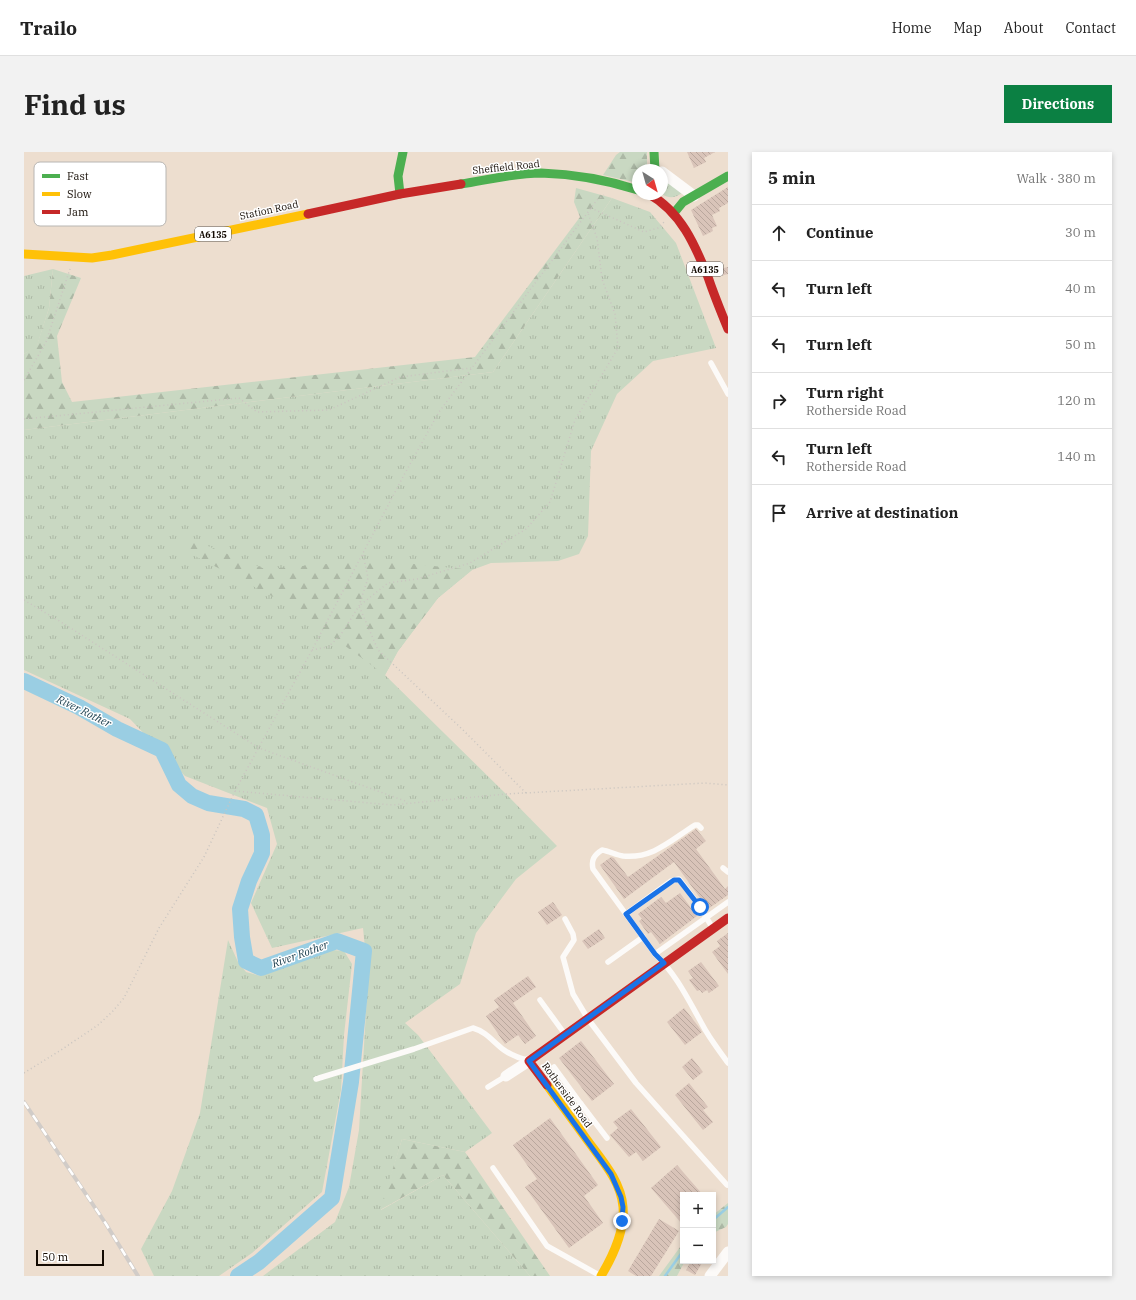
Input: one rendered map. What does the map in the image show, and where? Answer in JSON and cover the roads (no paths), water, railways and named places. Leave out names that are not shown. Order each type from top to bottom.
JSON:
[{"type":"main road","points":[[400,194],[398,176],[403,152]]},
{"type":"main road","points":[[654,152],[657,164]]},
{"type":"main road","name":"Sheffield Road","points":[[400,194],[482,180],[540,173],[583,176],[632,188]]},
{"type":"main road","points":[[674,213],[683,202],[728,176]]},
{"type":"main road","name":"Station Road","points":[[24,254],[92,258],[112,255],[400,194]]},
{"type":"main road","name":"A6135","points":[[658,200],[674,213],[688,233],[724,307],[728,329]]},
{"type":"main road","name":"Rotherside Road","points":[[601,1276],[609,1264],[619,1237],[623,1207],[621,1197],[611,1174],[529,1061],[728,918]]},
{"type":"street","points":[[668,177],[694,196]]},
{"type":"street","points":[[506,1076],[529,1061]]},
{"type":"street","points":[[710,1276],[728,1252]]},
{"type":"lane","points":[[711,362],[728,394]]},
{"type":"lane","points":[[701,828],[698,825],[695,825],[655,852],[644,856],[622,856],[602,850],[593,857],[592,863],[593,869],[655,954],[679,983],[702,1025],[728,1063]]},
{"type":"lane","points":[[626,914],[671,882],[679,880],[700,907],[705,918],[713,929]]},
{"type":"lane","points":[[655,954],[728,902]]},
{"type":"lane","points":[[565,919],[573,934],[574,940],[563,957],[573,994],[588,1019],[636,1083],[727,1185]]},
{"type":"lane","points":[[608,962],[643,937]]},
{"type":"lane","points":[[540,1000],[566,1035]]},
{"type":"lane","points":[[316,1079],[376,1062],[473,1028],[481,1030],[490,1036],[504,1051],[517,1058],[529,1061]]},
{"type":"lane","points":[[554,1067],[607,1138]]},
{"type":"lane","points":[[488,1087],[506,1076]]},
{"type":"lane","points":[[568,1114],[581,1104]]},
{"type":"lane","points":[[493,1168],[547,1246],[601,1276]]},
{"type":"waterway","name":"River Rother","points":[[24,681],[79,707],[117,729],[162,750],[179,785],[192,796],[208,803],[244,809],[256,815],[262,835],[262,853],[249,881],[240,909],[242,937],[246,961],[261,968],[337,941],[364,951],[351,1082],[332,1198],[259,1262],[238,1276]]},
{"type":"waterway","points":[[716,1217],[728,1207]]},
{"type":"waterway","points":[[665,1276],[680,1255]]},
{"type":"railway","points":[[24,1102],[106,1224],[138,1276]]}]
